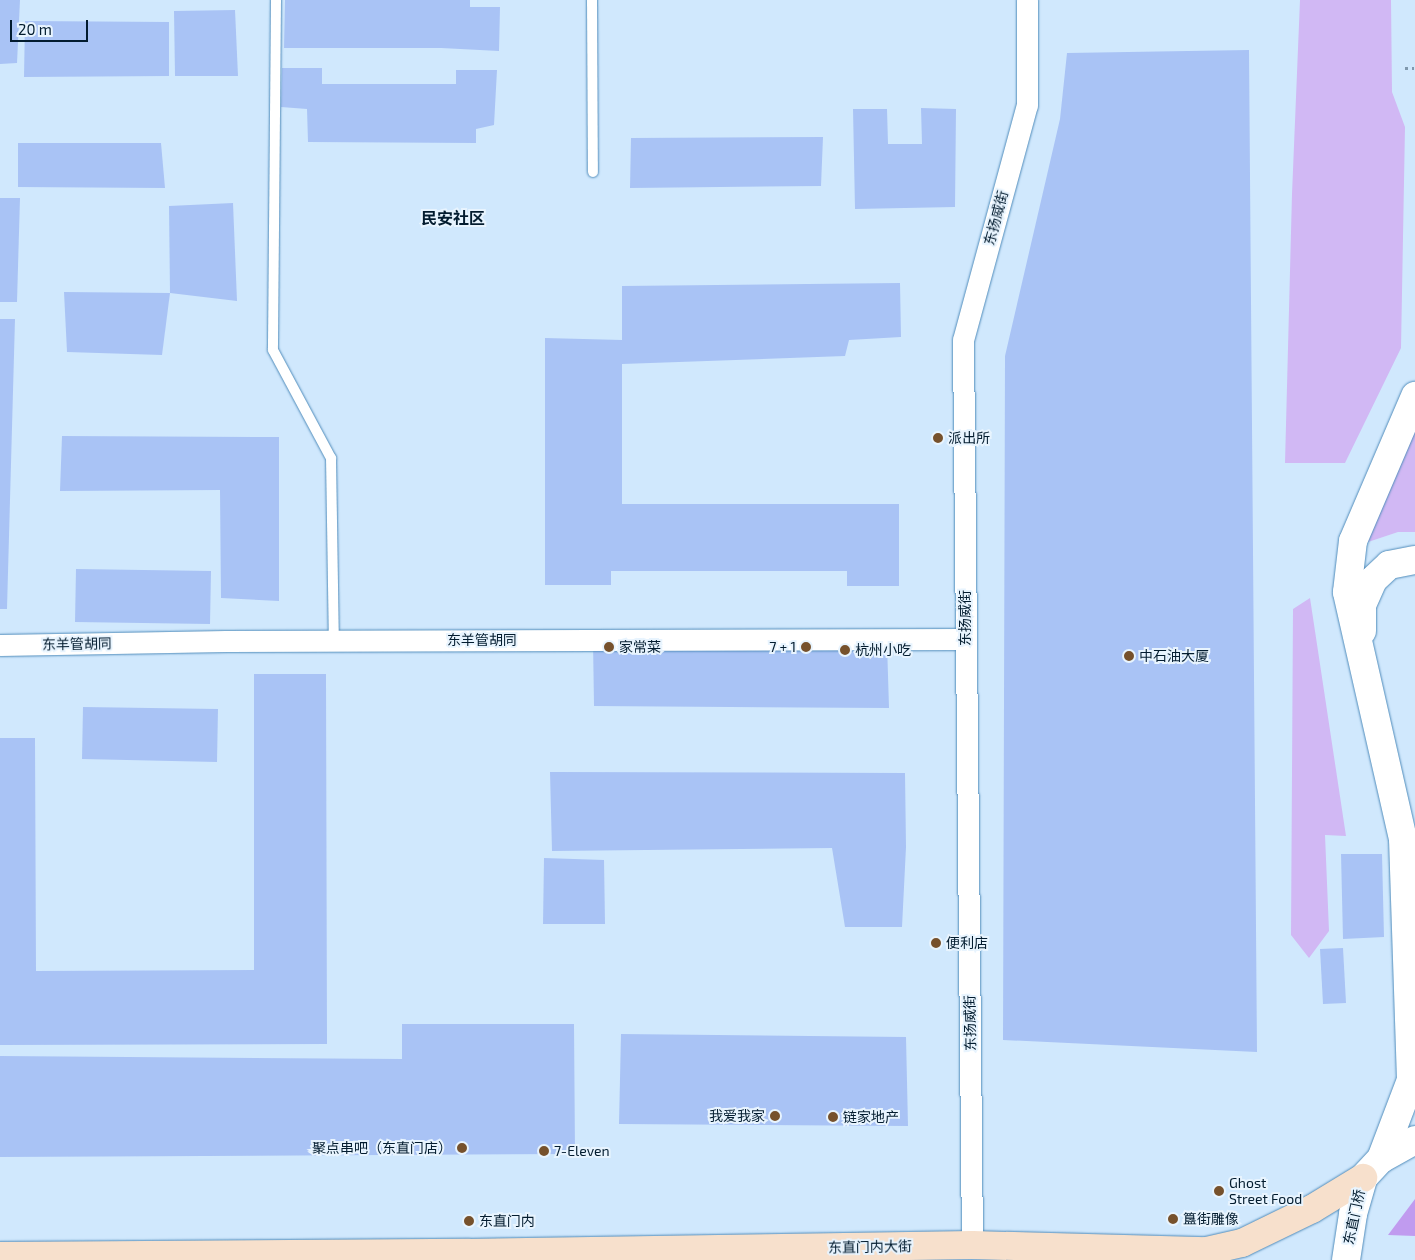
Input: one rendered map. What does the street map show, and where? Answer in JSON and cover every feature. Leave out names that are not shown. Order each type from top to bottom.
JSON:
[{"type":"main road","points":[[1413,1081],[1403,839],[1347,592],[1353,541],[1415,396]]},
{"type":"main road","points":[[1362,662],[1362,605],[1373,580],[1389,565],[1415,560]]},
{"type":"main road","name":"东直门桥","points":[[1346,1260],[1353,1214],[1372,1168],[1413,1081]]},
{"type":"main road","points":[[1372,1168],[1415,1140]]},
{"type":"main road","name":"东直门内大街","points":[[0,1256],[449,1253],[972,1245],[1208,1251],[1242,1243],[1312,1209],[1372,1168]]},
{"type":"street","name":"东扬威街","points":[[972,1245],[963,340],[1027,105],[1027,0]]},
{"type":"street","name":"东羊管胡同","points":[[0,645],[334,640],[965,639]]},
{"type":"lane","points":[[276,0],[273,350],[331,458],[334,640]]},
{"type":"lane","points":[[592,0],[593,172]]},
{"type":"path","points":[[1405,68],[1415,68]]},
{"type":"shaded area","points":[[1300,0],[1391,0],[1392,92],[1405,127],[1401,348],[1345,463],[1285,463],[1292,194]]},
{"type":"shaded area","points":[[1415,425],[1415,532],[1398,532],[1368,542]]},
{"type":"shaded area","points":[[1310,598],[1346,836],[1325,835],[1329,931],[1309,958],[1291,935],[1293,609]]},
{"type":"shaded area","points":[[1415,1199],[1415,1236],[1388,1235]]},
{"type":"building","points":[[0,0],[20,0],[17,63],[0,64]]},
{"type":"building","points":[[285,0],[470,0],[470,7],[500,7],[499,51],[441,48],[284,48]]},
{"type":"building","points":[[235,10],[238,76],[175,76],[174,11]]},
{"type":"building","points":[[25,21],[169,22],[169,76],[24,77]]},
{"type":"building","name":"中石油大厦","points":[[1249,50],[1257,1052],[1003,1040],[1005,356],[1060,119],[1067,53]]},
{"type":"building","points":[[282,68],[322,68],[322,84],[456,84],[456,70],[497,70],[494,125],[476,129],[476,143],[308,142],[307,109],[281,107]]},
{"type":"building","points":[[921,108],[956,109],[955,207],[855,209],[853,109],[887,109],[888,144],[922,144]]},
{"type":"building","points":[[823,137],[821,186],[630,188],[631,138]]},
{"type":"building","points":[[18,143],[161,143],[165,188],[18,187]]},
{"type":"building","points":[[0,198],[20,198],[17,302],[0,302]]},
{"type":"building","points":[[233,203],[237,301],[170,293],[169,206]]},
{"type":"building","points":[[900,283],[901,337],[849,340],[845,356],[622,364],[622,504],[899,504],[899,586],[847,586],[847,571],[611,571],[611,585],[545,585],[545,338],[622,340],[622,286]]},
{"type":"building","points":[[64,292],[170,293],[162,355],[67,352]]},
{"type":"building","points":[[0,319],[15,319],[7,609],[0,609]]},
{"type":"building","points":[[62,436],[279,437],[279,601],[221,598],[220,490],[60,491]]},
{"type":"building","points":[[76,569],[211,571],[210,624],[75,622]]},
{"type":"building","points":[[593,642],[887,643],[889,708],[594,706]]},
{"type":"building","points":[[254,674],[326,674],[327,1044],[0,1045],[0,738],[35,738],[36,971],[254,970]]},
{"type":"building","points":[[83,707],[218,709],[217,762],[82,759]]},
{"type":"building","points":[[550,772],[905,773],[906,847],[902,927],[845,927],[832,848],[552,851]]},
{"type":"building","points":[[1341,854],[1382,854],[1384,937],[1343,939]]},
{"type":"building","points":[[544,858],[604,860],[605,924],[543,924]]},
{"type":"building","points":[[1343,948],[1346,1003],[1323,1004],[1320,949]]},
{"type":"building","points":[[402,1024],[574,1024],[575,1154],[0,1157],[0,1056],[402,1059]]},
{"type":"building","points":[[621,1034],[906,1037],[908,1126],[619,1124]]},
{"type":"place","name":"派出所","points":[[938,438]]},
{"type":"place","name":"家常菜","points":[[609,647]]},
{"type":"place","name":"7 + 1","points":[[806,647]]},
{"type":"place","name":"杭州小吃","points":[[845,650]]},
{"type":"place","name":"中石油大厦","points":[[1129,656]]},
{"type":"place","name":"便利店","points":[[936,943]]},
{"type":"place","name":"我爱我家","points":[[775,1116]]},
{"type":"place","name":"链家地产","points":[[833,1117]]},
{"type":"place","name":"聚点串吧（东直门店）","points":[[462,1148]]},
{"type":"place","name":"7-Eleven","points":[[544,1151]]},
{"type":"place","name":"Ghost Street Food","points":[[1219,1191]]},
{"type":"place","name":"簋街雕像","points":[[1173,1219]]},
{"type":"place","name":"东直门内","points":[[469,1221]]},
{"type":"district","name":"民安社区","points":[[453,218]]}]
